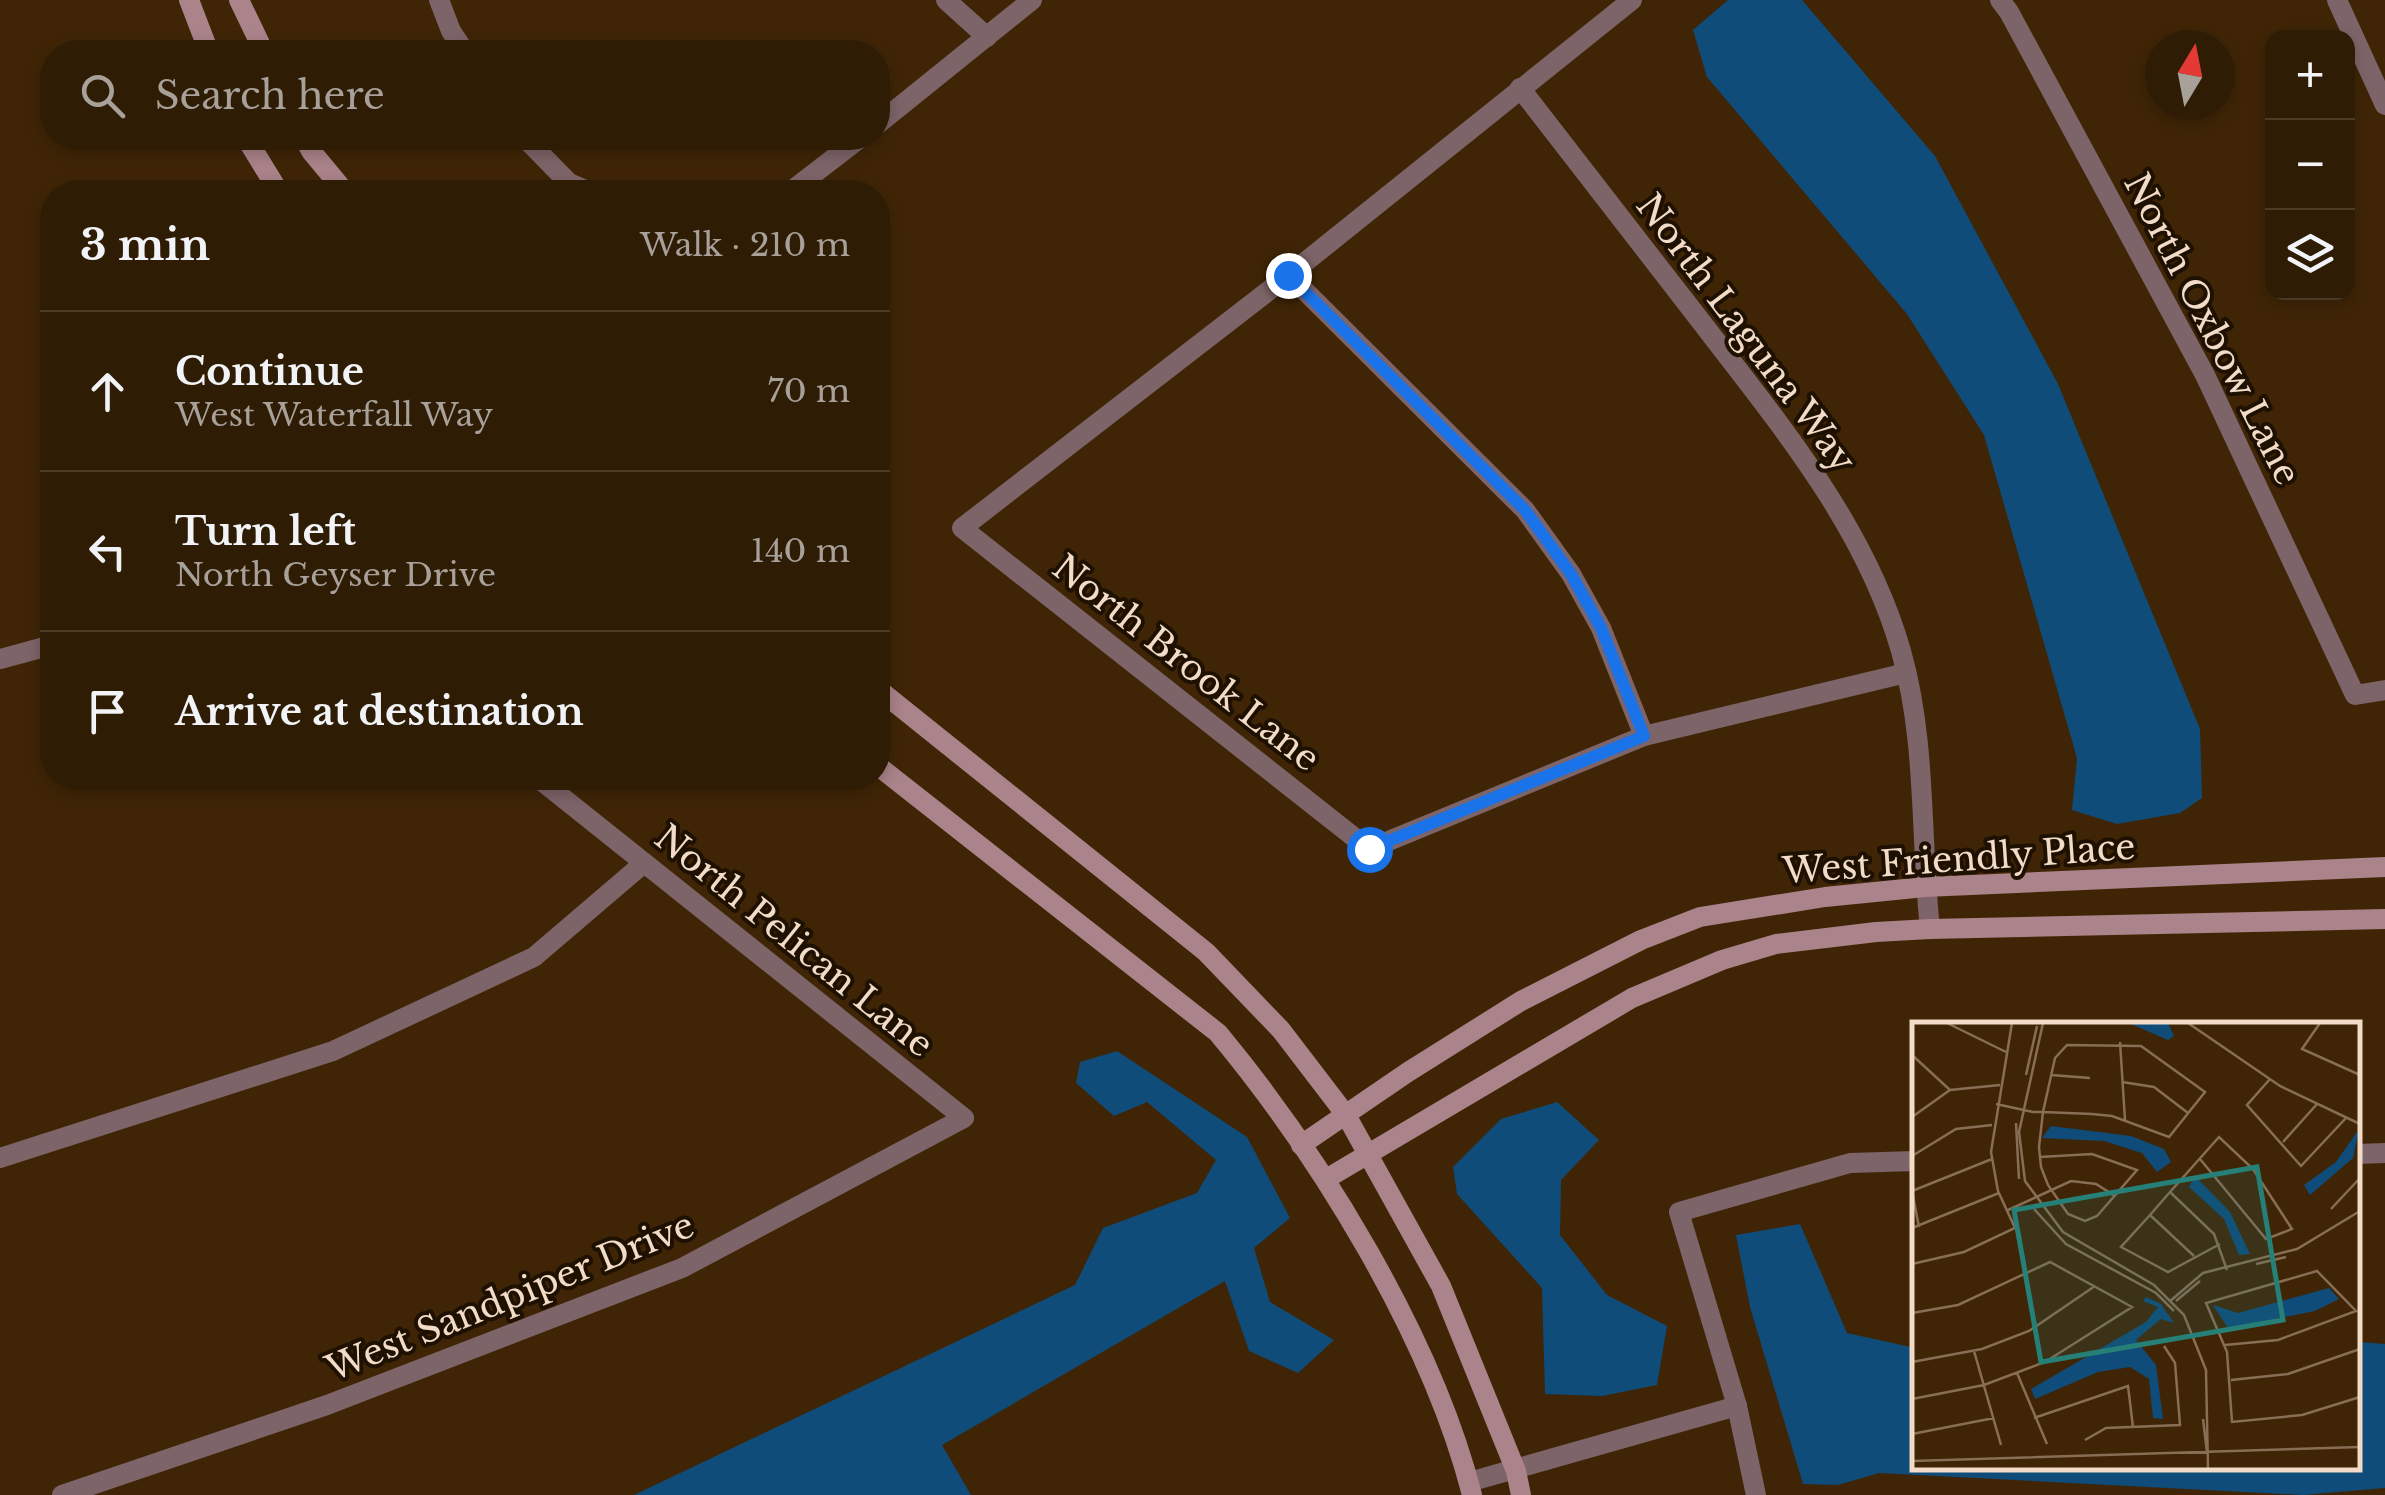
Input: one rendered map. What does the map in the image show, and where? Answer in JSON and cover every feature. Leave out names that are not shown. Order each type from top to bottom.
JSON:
[{"type":"street","points":[[189,0],[204,40]]},
{"type":"street","points":[[238,0],[258,40]]},
{"type":"street","points":[[439,0],[457,40]]},
{"type":"street","points":[[946,0],[987,38]]},
{"type":"street","points":[[890,115],[1032,0]]},
{"type":"street","points":[[1632,0],[1288,275],[1525,510],[1571,574],[1601,628],[1644,736],[1906,673]]},
{"type":"street","name":"North Oxbow Lane","points":[[2000,0],[2205,375],[2355,695],[2385,690]]},
{"type":"street","points":[[2337,0],[2385,105]]},
{"type":"street","name":"North Laguna Way","points":[[1520,88],[1807,458],[1868,565],[1901,650],[1922,756],[1930,929]]},
{"type":"street","points":[[253,150],[271,180]]},
{"type":"street","points":[[310,150],[335,180]]},
{"type":"street","points":[[537,150],[567,180]]},
{"type":"street","points":[[806,180],[844,150]]},
{"type":"street","name":"North Brook Lane","points":[[1288,275],[962,528],[1369,849],[1644,736]]},
{"type":"street","points":[[0,659],[40,648]]},
{"type":"street","points":[[890,699],[1206,952],[1281,1030],[1370,1153],[1441,1286],[1516,1471],[1521,1495]]},
{"type":"street","points":[[890,775],[1218,1033],[1257,1080],[1326,1179],[1398,1310],[1444,1408],[1470,1489],[1516,1471],[1737,1406]]},
{"type":"street","name":"North Pelican Lane","points":[[553,790],[964,1118]]},
{"type":"street","points":[[0,1158],[333,1051],[534,957],[644,863]]},
{"type":"street","name":"West Friendly Place","points":[[1301,1145],[1520,1001],[1641,940],[1700,917],[1825,896],[1926,887],[2385,866]]},
{"type":"street","name":"West Friendly Place","points":[[1326,1179],[1632,998],[1722,960],[1776,944],[1930,929],[2385,919]]},
{"type":"street","name":"West Sandpiper Drive","points":[[62,1495],[327,1405],[682,1268],[964,1118]]},
{"type":"street","points":[[2360,1154],[2385,1153]]},
{"type":"street","points":[[1756,1495],[1737,1406],[1678,1212],[1850,1163],[1912,1161]]},
{"type":"water","points":[[1728,0],[1802,0],[1935,156],[2058,384],[2200,729],[2202,798],[2180,813],[2117,824],[2072,810],[2077,758],[1984,435],[1907,314],[1707,77],[1693,30]]},
{"type":"water","points":[[1117,1051],[1247,1137],[1290,1218],[1254,1248],[1270,1302],[1334,1340],[1298,1373],[1249,1351],[1225,1281],[942,1445],[971,1495],[634,1495],[1075,1285],[1103,1228],[1197,1193],[1216,1160],[1147,1102],[1114,1116],[1076,1083],[1080,1062]]},
{"type":"water","points":[[1557,1102],[1599,1140],[1561,1180],[1560,1235],[1607,1295],[1667,1326],[1657,1385],[1602,1396],[1545,1394],[1542,1288],[1457,1194],[1453,1167],[1501,1119]]},
{"type":"water","points":[[1800,1224],[1847,1333],[1912,1347],[1912,1470],[2360,1470],[2360,1342],[2385,1344],[2385,1488],[2303,1495],[1879,1473],[1838,1485],[1803,1484],[1750,1307],[1736,1235]]},
{"type":"route","points":[[1288,275],[1525,510],[1571,574],[1601,628],[1644,736],[1369,849]]}]
